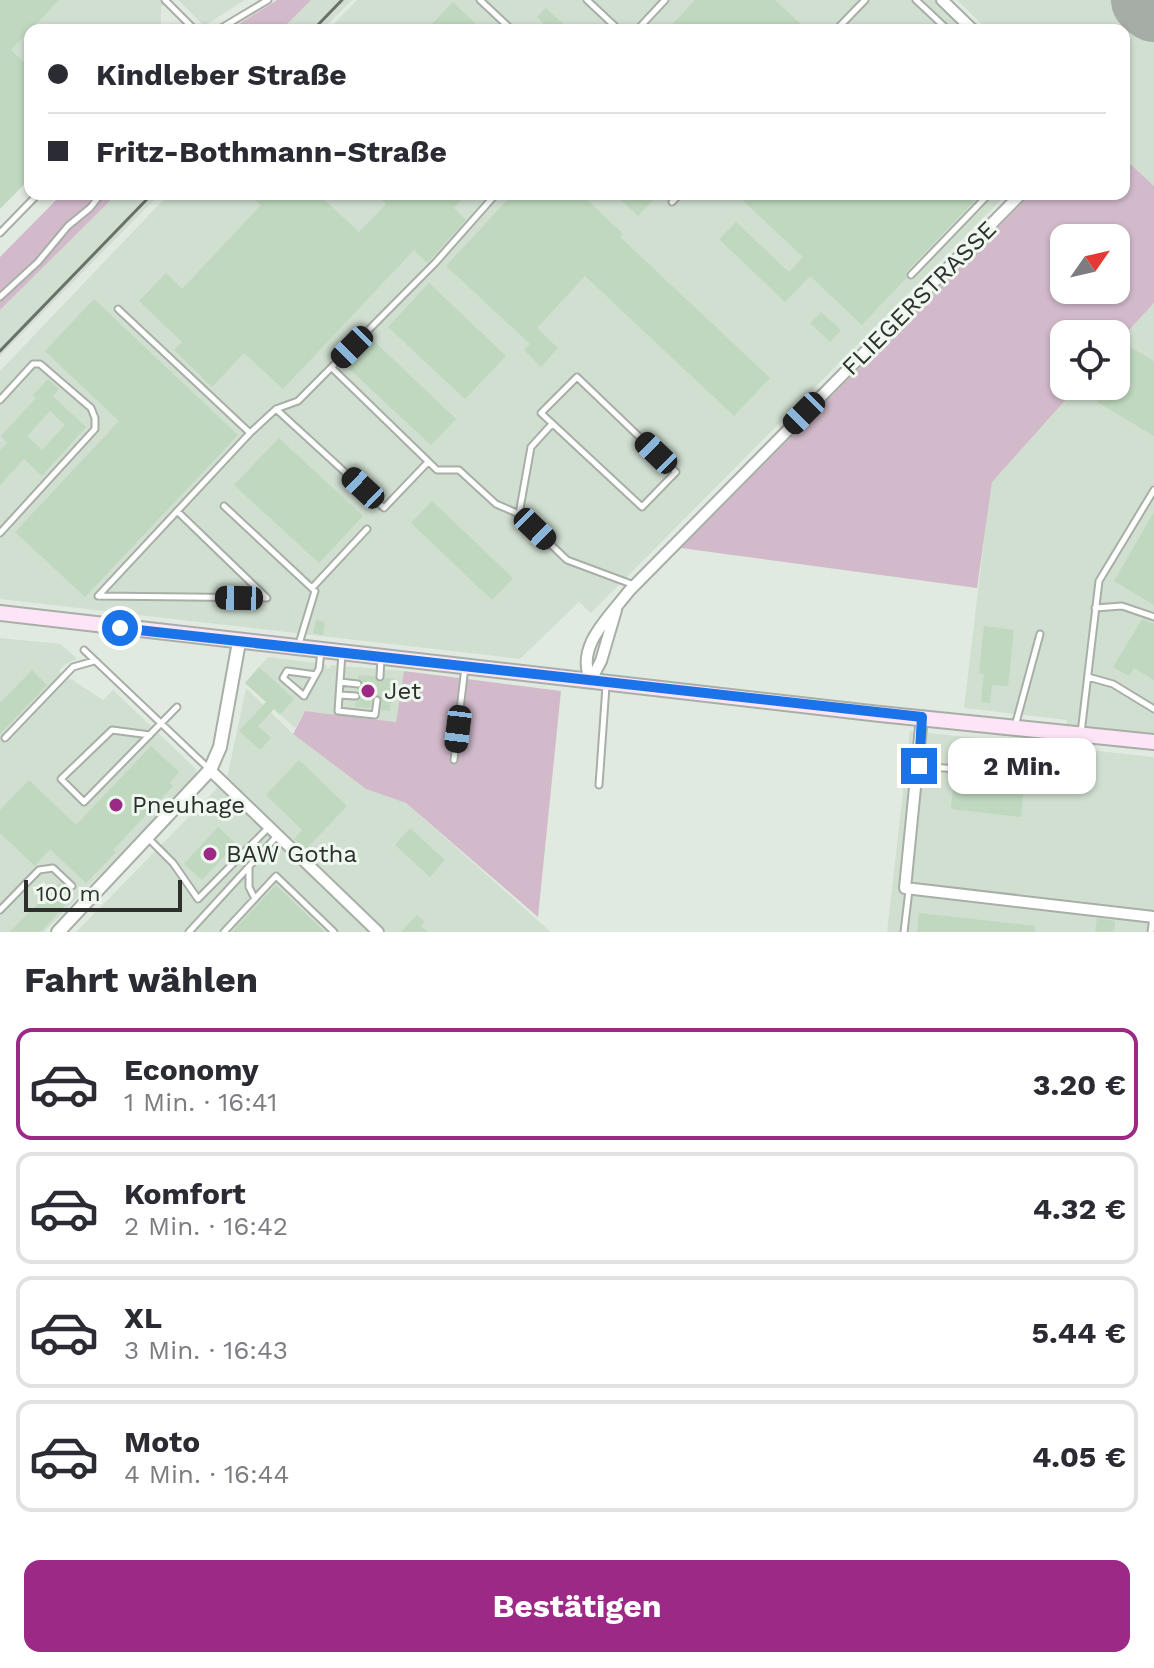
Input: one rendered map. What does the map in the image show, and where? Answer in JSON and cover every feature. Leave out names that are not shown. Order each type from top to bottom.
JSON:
[{"type":"main road","points":[[0,613],[1154,742]]},
{"type":"street","points":[[942,0],[967,24]]},
{"type":"street","name":"FLIEGERSTRASSE","points":[[591,680],[601,661],[616,608],[634,585],[1015,200]]},
{"type":"street","points":[[59,932],[210,770],[220,747],[239,642]]},
{"type":"street","points":[[922,717],[905,888],[1153,917]]},
{"type":"street","points":[[210,770],[378,932]]},
{"type":"lane","points":[[165,0],[189,24]]},
{"type":"lane","points":[[228,24],[268,0]]},
{"type":"lane","points":[[480,0],[506,24]]},
{"type":"lane","points":[[587,0],[613,24]]},
{"type":"lane","points":[[643,24],[665,0]]},
{"type":"lane","points":[[842,24],[865,0]]},
{"type":"lane","points":[[916,0],[942,24]]},
{"type":"lane","points":[[0,233],[32,200]]},
{"type":"lane","points":[[0,297],[96,200]]},
{"type":"lane","points":[[177,511],[267,598],[98,596],[177,511],[250,433],[276,409],[298,401],[435,263],[491,200]]},
{"type":"lane","points":[[911,275],[983,200]]},
{"type":"lane","points":[[118,309],[250,433]]},
{"type":"lane","points":[[0,400],[33,364],[40,364],[91,408],[96,424],[95,429],[0,533]]},
{"type":"lane","points":[[332,368],[437,470],[459,470],[496,504],[519,514],[567,560],[634,585]]},
{"type":"lane","points":[[577,377],[676,472],[642,507],[552,424],[541,413],[577,377]]},
{"type":"lane","points":[[276,409],[384,508],[428,462]]},
{"type":"lane","points":[[519,514],[531,447],[552,424]]},
{"type":"lane","points":[[1081,734],[1099,581],[1154,490]]},
{"type":"lane","points":[[224,506],[315,591],[298,647]]},
{"type":"lane","points":[[312,588],[367,529]]},
{"type":"lane","points":[[1095,608],[1122,606],[1154,617]]},
{"type":"lane","points":[[1015,727],[1040,634]]},
{"type":"lane","points":[[84,650],[210,770]]},
{"type":"lane","points":[[316,675],[287,671],[283,678],[304,696],[316,675],[319,669],[321,650]]},
{"type":"lane","points":[[342,652],[338,711],[375,715],[377,700]]},
{"type":"lane","points":[[380,677],[381,657]]},
{"type":"lane","points":[[5,738],[73,667],[95,660]]},
{"type":"lane","points":[[454,760],[465,666]]},
{"type":"lane","points":[[1088,677],[1113,684],[1154,709]]},
{"type":"lane","points":[[599,785],[606,681]]},
{"type":"lane","points":[[340,682],[358,684]]},
{"type":"lane","points":[[339,695],[356,696]]},
{"type":"lane","points":[[150,735],[112,730],[61,779],[84,802],[150,735],[177,707]]},
{"type":"lane","points":[[919,766],[970,770]]},
{"type":"lane","points":[[148,838],[173,863],[198,899],[273,831]]},
{"type":"lane","points":[[189,932],[249,867],[273,831]]},
{"type":"lane","points":[[249,867],[249,887],[255,899]]},
{"type":"lane","points":[[0,910],[34,874],[44,868],[53,868],[72,886]]},
{"type":"lane","points":[[224,932],[276,876],[334,932]]},
{"type":"lane","points":[[904,932],[909,889]]},
{"type":"lane","points":[[1151,932],[1153,917]]},
{"type":"shaded area","points":[[0,0],[168,0],[161,7],[161,24],[24,24],[24,184],[0,209]]},
{"type":"shaded area","points":[[178,0],[245,0],[207,24],[202,24]]},
{"type":"shaded area","points":[[277,0],[311,0],[287,24],[239,24]]},
{"type":"shaded area","points":[[311,0],[352,0],[328,24],[287,24]]},
{"type":"shaded area","points":[[357,0],[936,0],[962,24],[334,24]]},
{"type":"shaded area","points":[[957,0],[1154,0],[1154,186],[1130,164],[1130,24],[982,24]]},
{"type":"shaded area","points":[[1130,164],[1154,186],[1154,303],[1130,329],[1130,320],[1050,320],[1050,400],[1065,400],[992,482],[977,588],[681,548],[1025,200],[1130,200]]},
{"type":"shaded area","points":[[56,200],[111,200],[0,310],[0,257]]},
{"type":"shaded area","points":[[111,200],[154,200],[0,356],[0,310]]},
{"type":"shaded area","points":[[163,200],[1001,200],[591,613],[579,602],[520,659],[0,599],[0,371]]},
{"type":"shaded area","points":[[1154,303],[1154,735],[1067,725],[1067,720],[964,708],[991,482],[1065,400],[1130,400],[1130,329]]},
{"type":"shaded area","points":[[0,638],[61,644],[77,659],[59,671],[103,700],[113,690],[197,770],[194,778],[44,932],[0,932]]},
{"type":"shaded area","points":[[268,657],[325,664],[328,669],[331,665],[404,671],[396,722],[305,711],[295,728],[245,683]]},
{"type":"shaded area","points":[[404,671],[561,691],[538,917],[406,803],[366,789],[293,734],[305,711],[396,722]]},
{"type":"shaded area","points":[[246,688],[293,734],[366,789],[406,803],[551,932],[76,932],[227,778]]},
{"type":"shaded area","points":[[910,731],[1154,757],[1154,932],[887,932]]},
{"type":"building","points":[[0,0],[59,0],[36,24],[24,24],[24,36],[11,50],[24,62],[24,184],[0,209]]},
{"type":"building","points":[[695,0],[775,0],[801,24],[673,24]]},
{"type":"building","points":[[453,2],[476,24],[432,24]]},
{"type":"building","points":[[546,8],[563,24],[544,24],[537,17]]},
{"type":"building","points":[[256,200],[324,200],[359,232],[386,204],[382,200],[461,200],[454,208],[466,220],[427,263],[414,250],[283,389],[244,353],[212,387],[174,350],[182,342],[139,301],[166,273],[182,289],[261,205]]},
{"type":"building","points":[[507,200],[587,200],[623,234],[620,237],[770,378],[734,416],[585,276],[537,328],[558,348],[541,367],[524,350],[530,344],[446,266]]},
{"type":"building","points":[[621,200],[653,200],[638,216]]},
{"type":"building","points":[[742,200],[975,200],[907,271],[906,278],[862,325],[810,276],[785,302],[719,239],[736,222],[789,272],[803,257]]},
{"type":"building","points":[[429,283],[506,356],[465,399],[388,327]]},
{"type":"building","points":[[94,299],[238,435],[85,597],[15,532],[119,421],[45,351]]},
{"type":"building","points":[[821,312],[841,330],[830,342],[810,323]]},
{"type":"building","points":[[372,339],[456,419],[431,445],[346,366]]},
{"type":"building","points":[[1130,347],[1154,361],[1154,436],[1097,402],[1130,400]]},
{"type":"building","points":[[48,379],[59,389],[53,396],[86,427],[42,476],[24,459],[0,485],[0,450],[7,443],[1,436],[36,398],[33,395]],"holes":[[[50,411],[65,425],[42,450],[27,436]]]},
{"type":"building","points":[[279,438],[363,516],[319,563],[234,485]]},
{"type":"building","points":[[432,501],[513,578],[492,600],[411,523]]},
{"type":"building","points":[[1154,512],[1154,605],[1114,581]]},
{"type":"building","points":[[1142,619],[1154,624],[1154,680],[1134,668],[1129,676],[1113,667]]},
{"type":"building","points":[[316,620],[325,622],[323,635],[313,633]]},
{"type":"building","points":[[984,626],[1014,630],[1008,686],[992,685],[990,703],[981,702],[984,674],[979,673]]},
{"type":"building","points":[[259,667],[294,699],[280,715],[274,709],[258,726],[271,738],[260,750],[239,731],[266,702],[245,683]]},
{"type":"building","points":[[32,670],[47,685],[0,734],[0,703]]},
{"type":"building","points":[[359,675],[375,676],[379,682],[385,678],[394,679],[390,711],[381,710],[382,699],[377,695],[372,697],[370,708],[355,707],[361,697],[357,689],[363,684]]},
{"type":"building","points":[[151,746],[179,772],[170,783],[173,786],[86,883],[50,849],[35,866],[0,833],[0,810],[29,780],[76,825]]},
{"type":"building","points":[[978,746],[1015,750],[1011,783],[1024,785],[1021,817],[951,809],[954,777],[974,779]]},
{"type":"building","points":[[299,760],[347,806],[305,850],[294,839],[302,830],[266,795]]},
{"type":"building","name":"BAW Gotha","points":[[218,827],[236,844],[202,880],[184,864]]},
{"type":"building","points":[[410,828],[445,860],[430,877],[395,845]]},
{"type":"building","points":[[60,883],[73,896],[41,932],[9,932]]},
{"type":"building","points":[[276,885],[306,914],[325,932],[232,932]]},
{"type":"building","points":[[919,913],[1035,926],[1035,932],[917,932]]},
{"type":"building","points":[[417,915],[425,922],[421,926],[428,932],[401,932]]},
{"type":"building","points":[[1097,918],[1115,921],[1114,932],[1095,932]]},
{"type":"runway","points":[[1147,0],[1154,6]]},
{"type":"railway","points":[[319,24],[342,0]]},
{"type":"railway","points":[[0,351],[146,200]]},
{"type":"place","name":"Jet","points":[[368,691]]},
{"type":"place","name":"Pneuhage","points":[[116,805]]},
{"type":"place","name":"BAW Gotha","points":[[210,854]]},
{"type":"route","points":[[120,628],[922,717],[919,766]]}]
